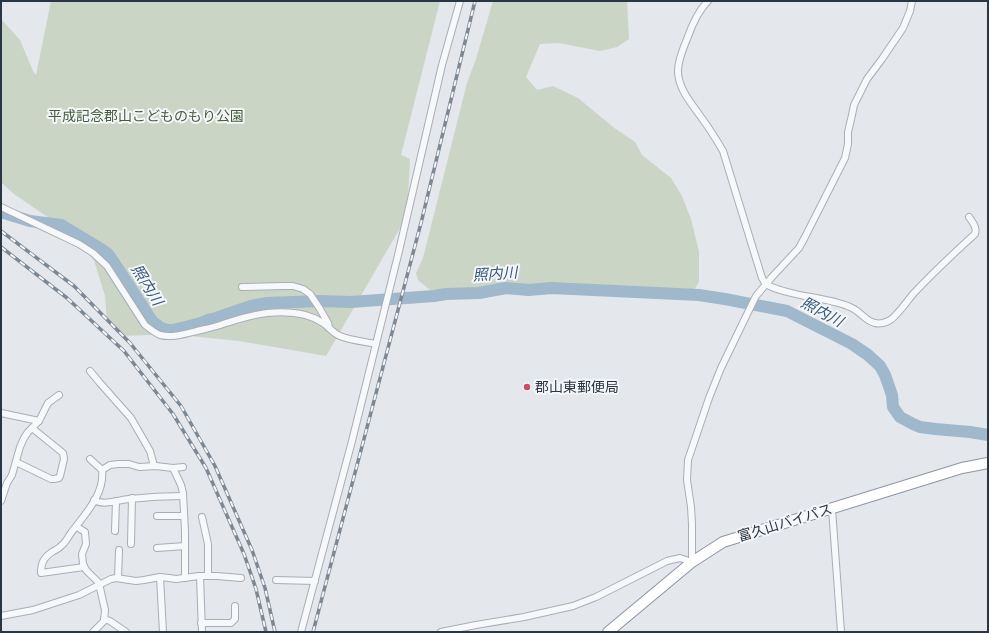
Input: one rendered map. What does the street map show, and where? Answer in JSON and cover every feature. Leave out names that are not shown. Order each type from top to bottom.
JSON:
[{"type":"highway","name":"富久山バイパス","points":[[608,632],[692,562],[723,542],[962,468],[988,463]]},
{"type":"street","points":[[301,632],[352,441],[399,251],[442,65],[460,1]]},
{"type":"street","points":[[708,1],[701,9],[688,35],[680,58],[678,77],[687,98],[723,151],[762,278],[766,284],[771,287],[804,296],[819,298],[851,307],[868,321],[873,323],[886,322],[895,316],[914,293],[975,234],[975,224],[969,217]]},
{"type":"street","points":[[441,632],[524,617],[573,606],[596,597],[667,561],[680,558],[692,562],[691,507],[687,480],[688,460],[709,398],[721,368],[756,296],[799,248],[843,164],[848,144],[848,132],[854,105],[867,79],[903,28],[910,11],[912,1]]},
{"type":"street","points":[[1,207],[79,244],[100,259],[107,266],[145,325],[159,334],[172,336],[186,334],[251,315],[294,312],[314,318],[341,336],[376,344]]},
{"type":"street","points":[[242,287],[289,286],[303,289],[310,294],[320,309],[328,323],[329,328]]},
{"type":"street","points":[[90,371],[131,418],[150,450],[154,466]]},
{"type":"street","points":[[1,501],[3,487],[12,475],[24,438],[39,421],[48,403],[59,395]]},
{"type":"street","points":[[1,414],[39,421]]},
{"type":"street","points":[[16,462],[52,479],[59,478],[60,476],[64,459],[63,454],[32,428]]},
{"type":"street","points":[[84,567],[42,573],[42,563],[46,557],[61,547],[90,509],[101,486],[103,474],[102,470],[90,458]]},
{"type":"street","points":[[102,470],[110,465],[118,464],[129,464],[139,467],[183,467]]},
{"type":"street","points":[[173,468],[181,485],[183,496],[185,578]]},
{"type":"street","points":[[94,500],[101,502],[132,498],[183,496]]},
{"type":"street","points":[[131,544],[132,498]]},
{"type":"street","points":[[115,531],[116,501]]},
{"type":"street","points":[[832,509],[841,632]]},
{"type":"street","points":[[157,516],[184,516]]},
{"type":"street","points":[[202,517],[208,544],[208,576]]},
{"type":"street","points":[[76,526],[86,534],[86,547],[82,557],[84,567],[98,582],[105,610],[102,623],[93,632]]},
{"type":"street","points":[[157,548],[185,546]]},
{"type":"street","points":[[118,578],[119,550]]},
{"type":"street","points":[[200,576],[202,632]]},
{"type":"street","points":[[1,616],[33,610],[79,594],[111,579],[118,578],[136,581],[160,577],[176,579],[200,576],[225,576],[241,578]]},
{"type":"street","points":[[160,577],[163,632]]},
{"type":"street","points":[[276,580],[315,581]]},
{"type":"street","points":[[201,623],[231,623],[235,619],[235,606]]},
{"type":"street","points":[[104,619],[110,621],[126,632]]},
{"type":"green space","name":"平成記念郡山こどものもり公園","points":[[51,1],[440,1],[401,155],[410,159],[407,216],[326,356],[239,341],[171,334],[123,336],[107,322],[105,296],[93,257],[79,236],[14,194],[1,182],[1,19],[20,40],[36,75]]},
{"type":"green space","points":[[493,1],[627,1],[629,39],[617,47],[600,51],[559,43],[540,44],[526,77],[537,90],[553,86],[578,98],[613,127],[635,142],[642,155],[671,178],[682,196],[691,219],[699,252],[699,282],[692,293],[642,288],[554,283],[516,286],[462,294],[430,290],[418,280],[416,273],[423,258],[467,83],[476,59]]},
{"type":"waterway","name":"照内川","points":[[1,213],[30,221],[61,225],[101,249],[108,254],[154,323],[161,328],[168,330],[201,323],[251,306],[267,303],[320,301],[351,302],[446,294],[479,293],[506,288],[529,290],[551,288],[699,295],[787,311],[852,344],[868,355],[880,366],[892,395],[893,407],[900,417],[920,427],[988,435]]},
{"type":"railway","points":[[313,632],[421,223],[475,1]]},
{"type":"railway","points":[[1,231],[74,286],[130,343],[181,406],[215,466],[252,550],[265,588],[275,632]]},
{"type":"railway","points":[[1,247],[67,298],[124,351],[173,414],[206,468],[244,554],[256,589],[266,632]]},
{"type":"place","name":"郡山東郵便局","points":[[527,387]]}]
